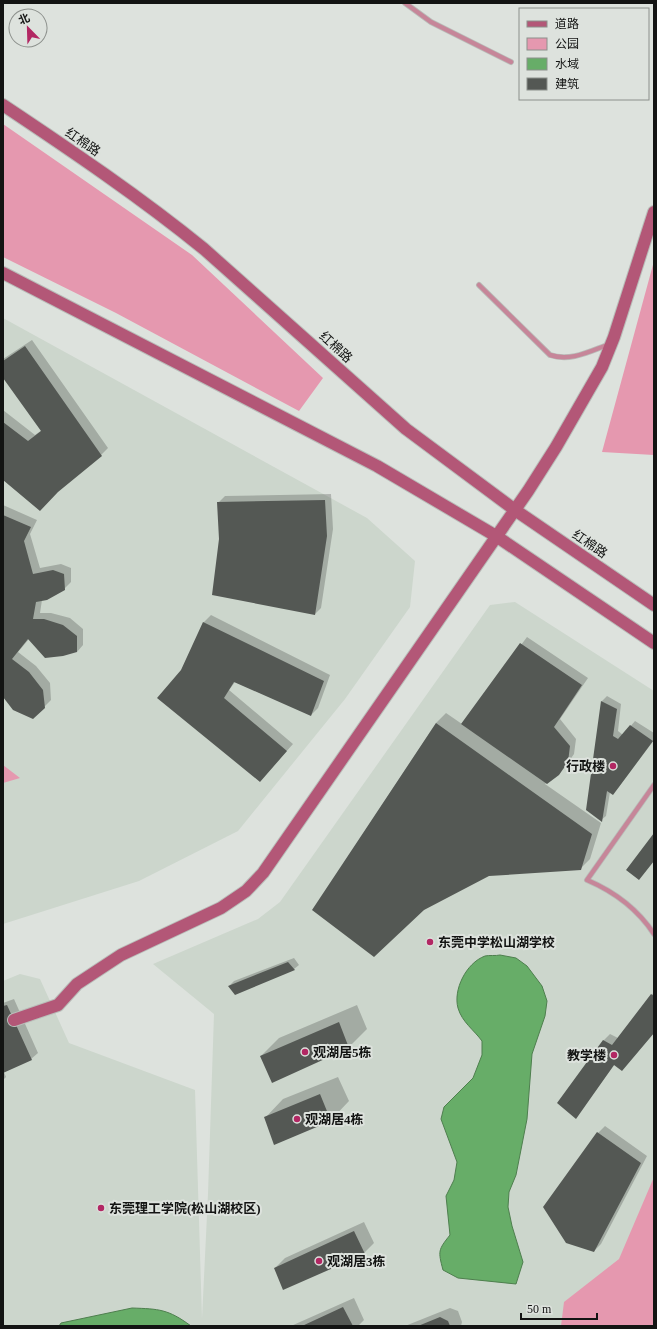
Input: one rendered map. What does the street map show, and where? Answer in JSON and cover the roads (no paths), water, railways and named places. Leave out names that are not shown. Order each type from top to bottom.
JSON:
[{"type":"main road","name":"红棉路","points":[[3,105],[82,158],[176,226],[204,249],[406,429],[515,510],[654,605]]},
{"type":"main road","points":[[14,1020],[58,1005],[77,984],[121,955],[203,918],[235,900],[255,883],[515,510],[556,447],[602,367],[654,212]]},
{"type":"main road","points":[[3,273],[377,466],[496,536],[654,643]]},
{"type":"lane","points":[[405,3],[431,22],[511,62]]},
{"type":"lane","points":[[479,285],[550,355],[561,358],[578,356],[611,343]]},
{"type":"lane","points":[[654,785],[587,880],[606,889],[626,902],[645,920],[654,934]]},
{"type":"water","points":[[500,955],[516,958],[527,966],[542,986],[547,1001],[545,1016],[532,1054],[527,1119],[516,1175],[509,1192],[508,1207],[523,1262],[516,1284],[458,1278],[443,1270],[440,1259],[441,1248],[450,1235],[446,1196],[454,1180],[457,1162],[441,1119],[444,1107],[473,1078],[482,1055],[482,1041],[465,1022],[460,1013],[458,1008],[457,993],[462,978],[472,965],[485,956]]},
{"type":"water","points":[[132,1308],[163,1311],[176,1316],[191,1326],[59,1326],[61,1323]]},
{"type":"place","name":"行政楼","points":[[613,766]]},
{"type":"place","name":"东莞中学松山湖学校","points":[[430,942]]},
{"type":"place","name":"观湖居5栋","points":[[305,1052]]},
{"type":"place","name":"教学楼","points":[[614,1055]]},
{"type":"place","name":"观湖居4栋","points":[[297,1119]]},
{"type":"place","name":"东莞理工学院(松山湖校区)","points":[[101,1208]]},
{"type":"place","name":"观湖居3栋","points":[[319,1261]]}]
